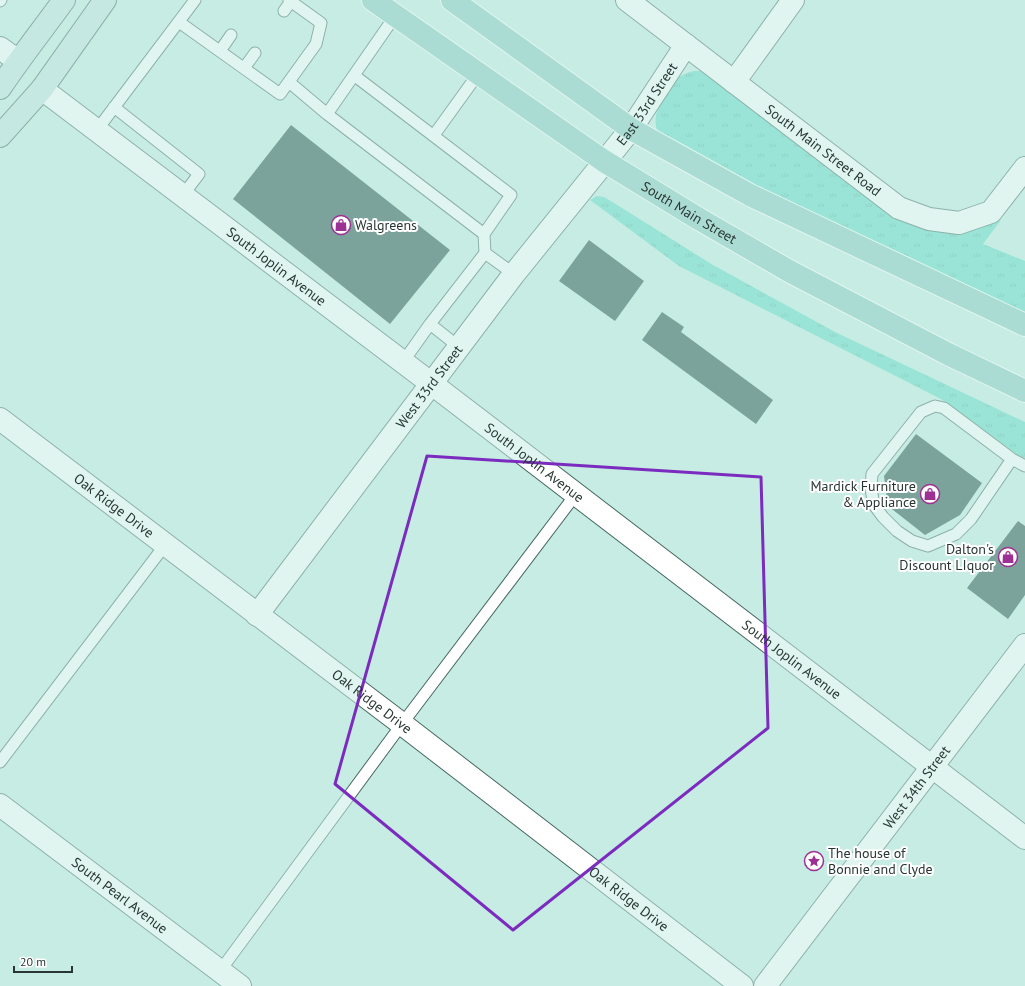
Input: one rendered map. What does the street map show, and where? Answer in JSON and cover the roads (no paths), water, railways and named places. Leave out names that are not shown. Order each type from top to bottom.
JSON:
[{"type":"main road","points":[[0,88],[18,61],[64,0]]},
{"type":"main road","points":[[0,136],[42,88],[105,0]]},
{"type":"main road","name":"South Main Street","points":[[373,0],[604,161],[699,219],[789,271],[948,354],[1025,391]]},
{"type":"main road","points":[[452,0],[631,129],[750,195],[1025,325]]},
{"type":"street","name":"South Main Street Road","points":[[627,0],[899,208],[929,219],[959,223],[991,212],[1025,168]]},
{"type":"street","points":[[734,82],[793,0]]},
{"type":"street","name":"East 33rd Street","points":[[604,161],[631,129],[686,45]]},
{"type":"street","points":[[0,48],[18,61]]},
{"type":"street","name":"South Joplin Avenue","points":[[42,88],[432,384],[1025,838]]},
{"type":"street","name":"West 33rd Street","points":[[257,615],[514,274],[604,161]]},
{"type":"street","name":"Oak Ridge Drive","points":[[0,418],[402,724],[742,986]]},
{"type":"street","name":"West 34th Street","points":[[765,986],[1025,645]]},
{"type":"street","name":"South Pearl Avenue","points":[[0,805],[240,986]]},
{"type":"lane","points":[[97,130],[195,0]]},
{"type":"lane","points":[[179,22],[280,94],[316,44],[320,23],[290,1],[284,11]]},
{"type":"lane","points":[[327,114],[395,16]]},
{"type":"lane","points":[[220,51],[232,35]]},
{"type":"lane","points":[[244,68],[255,53]]},
{"type":"lane","points":[[434,135],[478,74]]},
{"type":"lane","points":[[354,76],[434,135],[511,195],[484,234],[485,253],[430,324],[403,362]]},
{"type":"lane","points":[[289,82],[327,114],[484,234]]},
{"type":"lane","points":[[114,108],[199,174],[183,195]]},
{"type":"lane","points":[[485,253],[514,274]]},
{"type":"lane","points":[[430,324],[459,347]]},
{"type":"lane","points":[[1012,459],[971,519],[956,534],[928,546],[912,541],[897,531],[883,517],[874,505],[871,489],[872,474],[921,412],[935,406],[944,408],[1012,459],[1025,466]]},
{"type":"lane","points":[[220,971],[402,724],[576,494]]},
{"type":"lane","points":[[0,762],[166,545]]},
{"type":"place","name":"Walgreens","points":[[341,225]]},
{"type":"place","name":"Mardick Furniture & Appliance","points":[[930,494]]},
{"type":"place","name":"Dalton's Discount LIquor","points":[[1008,557]]},
{"type":"place","name":"The house of Bonnie and Clyde","points":[[814,861]]}]
